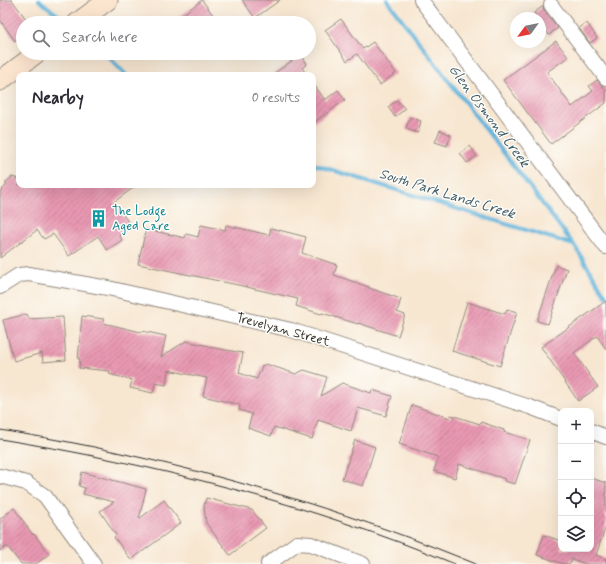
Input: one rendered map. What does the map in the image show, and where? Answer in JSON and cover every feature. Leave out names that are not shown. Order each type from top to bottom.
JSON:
[{"type":"main road","points":[[86,16],[108,0]]},
{"type":"main road","points":[[0,81],[28,60]]},
{"type":"street","points":[[421,0],[606,247]]},
{"type":"street","points":[[551,5],[606,78]]},
{"type":"street","name":"Trevelyan Street","points":[[0,287],[18,275],[29,274],[108,288],[291,330],[530,407],[558,418]]},
{"type":"street","points":[[594,432],[606,437]]},
{"type":"street","points":[[0,476],[26,484],[45,496],[94,564]]},
{"type":"street","points":[[268,564],[297,544],[311,544],[363,564]]},
{"type":"building","points":[[0,0],[12,0],[24,16],[16,16],[16,40],[15,41],[0,20]]},
{"type":"building","points":[[202,0],[214,16],[180,16]]},
{"type":"building","points":[[242,0],[280,0],[258,16],[254,16]]},
{"type":"building","points":[[543,6],[546,12],[535,12]]},
{"type":"building","points":[[546,13],[558,28],[549,35],[546,31]]},
{"type":"building","points":[[341,19],[363,49],[373,42],[396,73],[380,85],[357,54],[347,61],[325,30]]},
{"type":"building","points":[[587,23],[597,38],[590,43],[579,28]]},
{"type":"building","points":[[556,41],[568,57],[547,72],[572,107],[593,91],[589,86],[597,80],[606,90],[606,103],[551,144],[503,80]]},
{"type":"building","points":[[293,60],[305,60],[307,64],[302,68],[305,72],[276,72]]},
{"type":"building","points":[[316,87],[325,100],[338,90],[345,100],[316,121]]},
{"type":"building","points":[[397,100],[405,109],[395,117],[388,107]]},
{"type":"building","points":[[410,117],[421,121],[418,133],[406,129]]},
{"type":"building","points":[[440,130],[451,135],[447,146],[435,142]]},
{"type":"building","points":[[470,146],[477,156],[467,163],[460,153]]},
{"type":"building","name":"The Lodge Aged Care","points":[[12,177],[16,178],[16,188],[133,188],[114,202],[131,226],[119,235],[122,240],[107,250],[98,236],[69,256],[53,234],[44,239],[37,230],[0,258],[0,192],[6,186],[6,182]]},
{"type":"building","points":[[201,225],[225,230],[226,225],[269,235],[271,228],[306,237],[302,253],[337,265],[334,275],[401,299],[397,312],[405,315],[398,336],[296,306],[298,299],[138,264],[146,229],[185,238],[186,234],[198,237]]},
{"type":"building","points":[[556,265],[567,269],[548,324],[537,321]]},
{"type":"building","points":[[606,301],[606,349],[597,336],[574,353],[598,387],[578,401],[541,347]]},
{"type":"building","points":[[467,302],[505,314],[507,309],[517,312],[500,366],[452,351]]},
{"type":"building","points":[[27,314],[29,319],[63,317],[66,360],[43,362],[42,353],[14,361],[3,320]]},
{"type":"building","points":[[82,316],[104,319],[103,323],[166,336],[161,357],[186,341],[243,353],[239,373],[257,379],[262,366],[266,364],[296,374],[304,370],[327,377],[321,396],[342,383],[371,393],[372,390],[392,396],[386,416],[358,408],[351,431],[318,420],[312,439],[274,427],[271,436],[248,428],[252,414],[239,410],[240,405],[203,396],[207,378],[168,370],[166,385],[155,383],[153,393],[130,388],[132,380],[109,374],[110,371],[79,368],[80,359],[78,359]]},
{"type":"building","points":[[412,405],[450,418],[451,415],[480,424],[481,422],[504,430],[504,432],[530,440],[515,484],[504,481],[505,479],[459,464],[455,478],[434,471],[438,457],[399,444]]},
{"type":"building","points":[[355,440],[375,447],[363,486],[342,479]]},
{"type":"building","points":[[82,472],[146,489],[139,519],[164,500],[181,523],[131,560],[114,537],[116,535],[100,511],[114,502],[83,494],[85,488],[79,486]]},
{"type":"building","points":[[594,479],[606,483],[606,526],[596,555],[606,559],[606,564],[586,564],[572,559],[570,564],[564,564],[537,555],[544,535],[558,540],[558,552],[594,552]]},
{"type":"building","points":[[206,498],[252,510],[266,528],[230,555],[206,523],[204,506]]},
{"type":"building","points":[[14,508],[33,535],[34,534],[49,554],[36,564],[21,564],[7,546],[0,551],[0,519]]},
{"type":"waterway","name":"South Park Lands Creek","points":[[39,0],[59,16]]},
{"type":"waterway","name":"Glen Osmond Creek","points":[[387,0],[574,245],[606,296]]},
{"type":"waterway","name":"South Park Lands Creek","points":[[112,60],[123,72]]},
{"type":"waterway","name":"South Park Lands Creek","points":[[316,165],[574,245]]},
{"type":"tram line","points":[[0,430],[110,450],[259,488],[390,531],[476,564]]},
{"type":"tram line","points":[[0,439],[116,461],[231,488],[344,523],[400,542],[455,564]]},
{"type":"place","name":"The Lodge Aged Care","points":[[99,218]]}]
